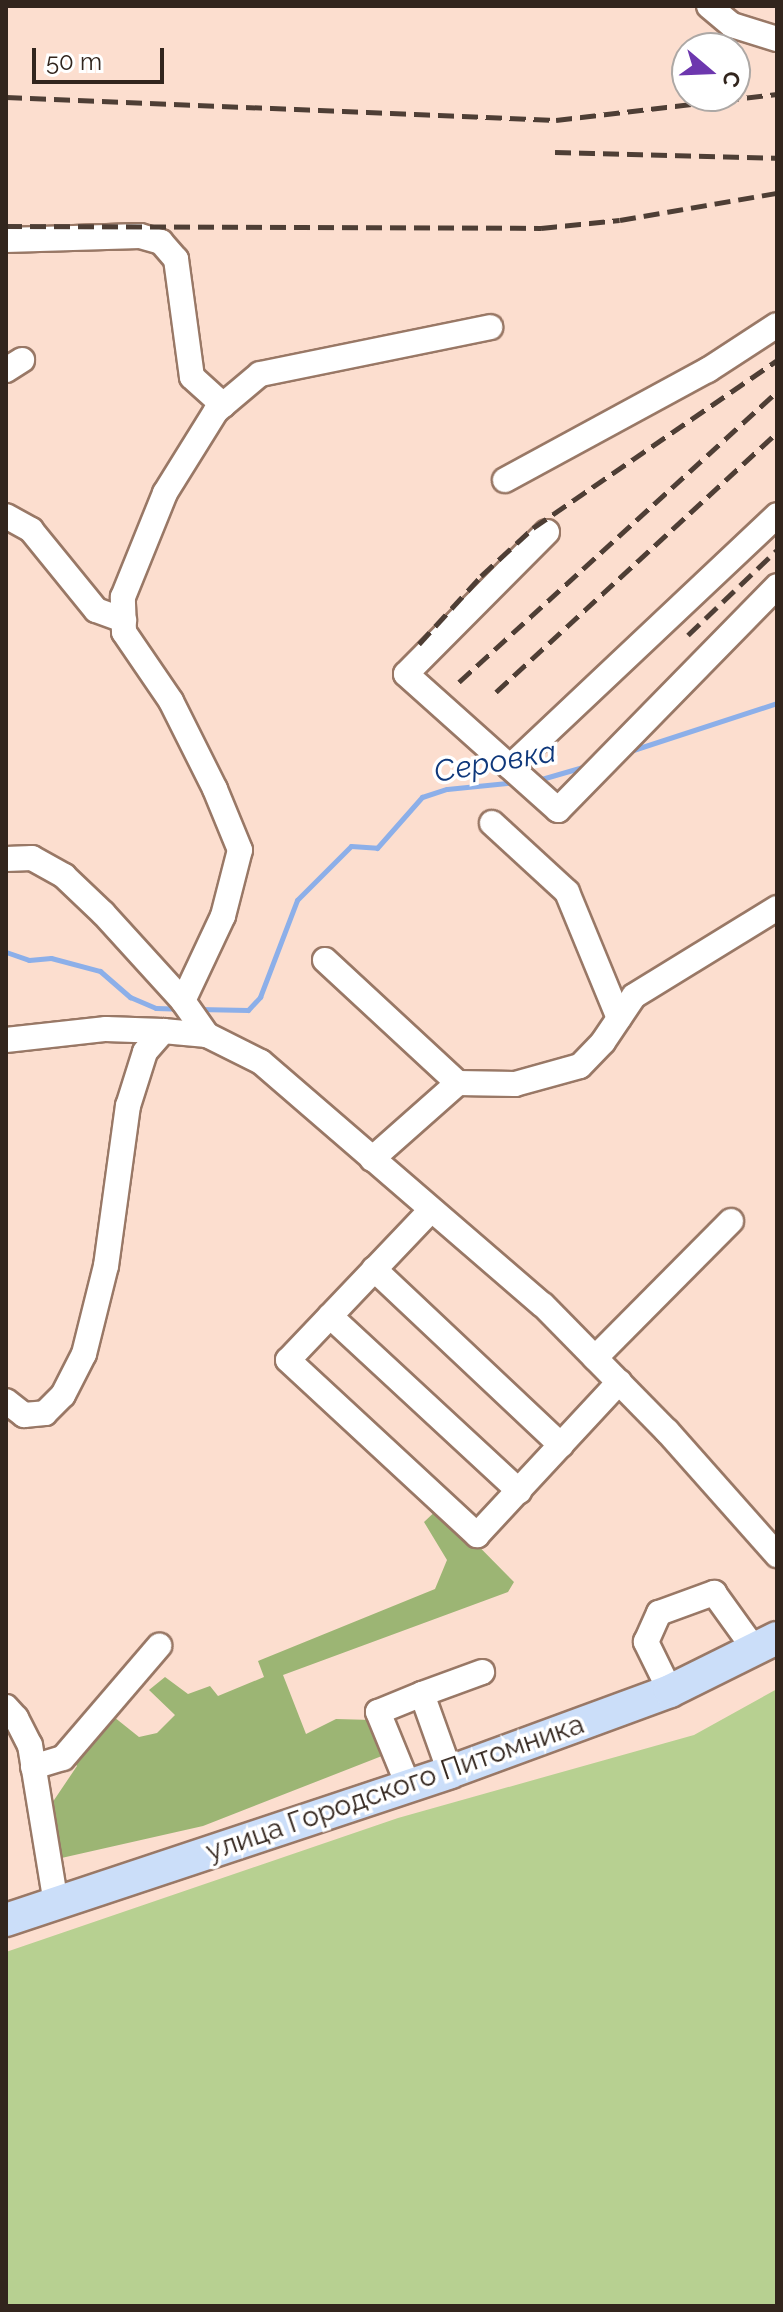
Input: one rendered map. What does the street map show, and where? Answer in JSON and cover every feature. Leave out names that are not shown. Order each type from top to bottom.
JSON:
[{"type":"main road","name":"улица Городского Питомника","points":[[6,1920],[450,1772],[670,1691],[766,1644]]},
{"type":"street","points":[[709,6],[732,25],[777,39]]},
{"type":"street","points":[[6,240],[140,236],[161,242],[176,259],[192,377],[223,405]]},
{"type":"street","points":[[505,480],[708,370],[777,325]]},
{"type":"street","points":[[183,1001],[223,916],[240,850],[215,789],[177,714],[124,632],[123,597],[165,493],[223,405],[260,374],[490,327]]},
{"type":"street","points":[[510,767],[777,515]]},
{"type":"street","points":[[6,516],[31,530],[96,610],[124,620]]},
{"type":"street","points":[[547,532],[406,674],[558,810],[777,586]]},
{"type":"street","points":[[492,823],[567,892],[619,1018]]},
{"type":"street","points":[[6,859],[32,858],[64,876],[103,913],[183,1001],[207,1035]]},
{"type":"street","points":[[325,960],[458,1083],[515,1084],[580,1066],[603,1042],[634,996],[777,908]]},
{"type":"street","points":[[6,1040],[106,1029],[163,1031],[207,1035],[261,1062],[543,1305],[619,1382],[777,1555]]},
{"type":"street","points":[[6,1401],[24,1415],[45,1413],[63,1395],[84,1354],[106,1266],[128,1106],[145,1052],[163,1031]]},
{"type":"street","points":[[372,1159],[458,1083]]},
{"type":"street","points":[[431,1210],[288,1360],[477,1535],[619,1382]]},
{"type":"street","points":[[595,1358],[731,1221]]},
{"type":"street","points":[[374,1269],[561,1445]]},
{"type":"street","points":[[330,1316],[519,1491]]},
{"type":"street","points":[[670,1691],[646,1642],[659,1613],[714,1593],[766,1644]]},
{"type":"street","points":[[33,1767],[63,1758],[159,1646]]},
{"type":"street","points":[[408,1785],[378,1712],[482,1672]]},
{"type":"street","points":[[422,1694],[450,1772]]},
{"type":"street","points":[[6,1707],[16,1718],[30,1745],[56,1903]]},
{"type":"green space","points":[[440,1507],[514,1582],[508,1592],[283,1675],[306,1734],[336,1719],[372,1720],[387,1754],[203,1826],[57,1859],[48,1809],[77,1766],[70,1756],[109,1713],[139,1737],[157,1733],[175,1715],[149,1690],[165,1677],[188,1694],[210,1686],[218,1696],[264,1677],[258,1661],[435,1589],[447,1560],[424,1522]]},
{"type":"green space","points":[[777,1689],[777,2306],[6,2306],[6,1952],[398,1818],[694,1735]]},
{"type":"waterway","name":"Серовка","points":[[630,751],[777,703]]},
{"type":"waterway","name":"Серовка","points":[[538,780],[590,765]]},
{"type":"waterway","name":"Серовка","points":[[198,1009],[248,1010],[260,997],[297,900],[351,846],[377,848],[422,797],[447,789],[516,782]]},
{"type":"waterway","name":"Серовка","points":[[6,952],[29,960],[51,958],[100,971],[130,997],[156,1008],[180,1009]]},
{"type":"railway","points":[[6,97],[556,120],[777,94]]},
{"type":"railway","points":[[555,152],[777,158]]},
{"type":"railway","points":[[6,226],[541,228],[620,220],[776,193]]},
{"type":"railway","points":[[419,644],[481,576],[533,528],[777,360]]},
{"type":"railway","points":[[459,682],[777,392]]},
{"type":"railway","points":[[496,692],[777,433]]},
{"type":"railway","points":[[688,635],[777,550]]}]
